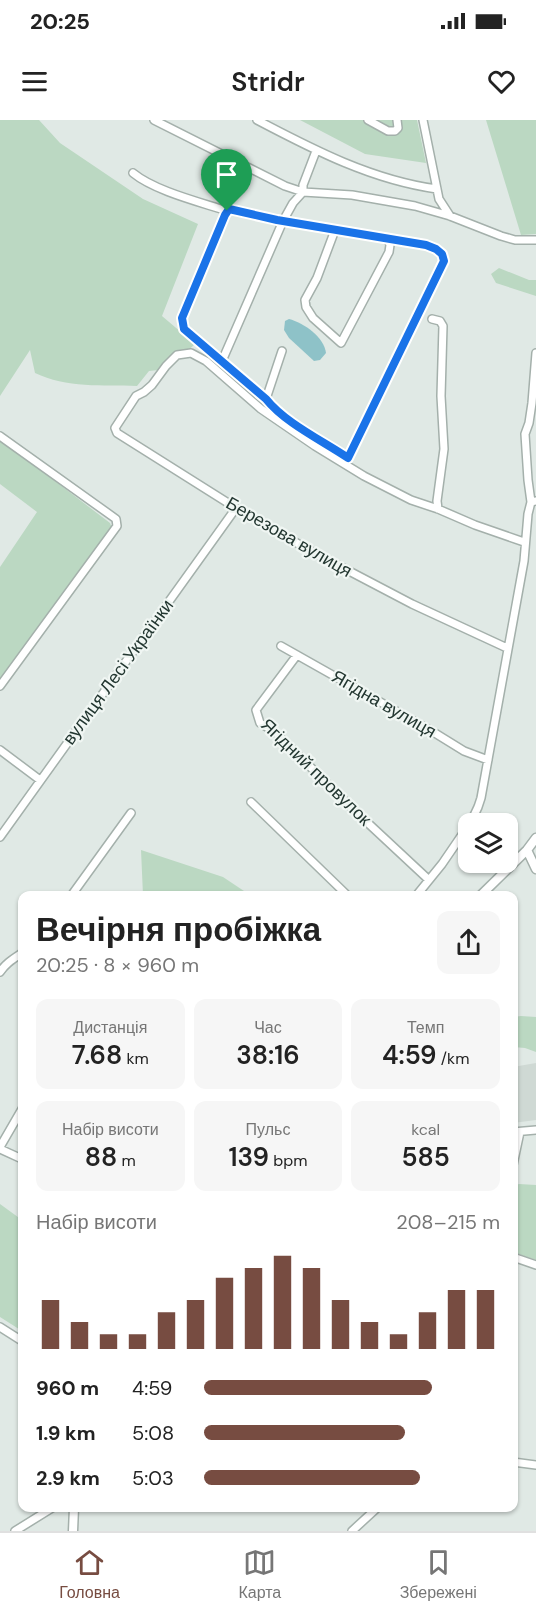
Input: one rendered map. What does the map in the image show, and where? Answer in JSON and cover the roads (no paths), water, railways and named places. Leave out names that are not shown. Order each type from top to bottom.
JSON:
[{"type":"street","points":[[154,120],[285,186],[303,192],[351,195],[415,206],[515,240],[536,240]]},
{"type":"street","points":[[257,120],[316,151],[375,175],[437,189]]},
{"type":"street","points":[[368,120],[388,131],[395,131],[398,128],[397,120]]},
{"type":"street","points":[[423,120],[439,199],[450,216]]},
{"type":"street","points":[[222,361],[283,221],[293,203],[303,192],[303,185],[316,151]]},
{"type":"street","points":[[133,173],[185,198],[227,211],[229,209],[283,221],[426,245],[442,254],[444,261],[346,460]]},
{"type":"street","points":[[227,211],[182,318],[184,329],[266,399],[272,407],[346,460],[411,500],[524,542]]},
{"type":"street","points":[[335,230],[317,278],[305,300],[306,307],[313,318],[341,343],[389,252],[388,239]]},
{"type":"street","points":[[432,319],[440,321],[443,326],[441,396],[444,449],[438,509]]},
{"type":"street","points":[[266,399],[282,351]]},
{"type":"street","name":"Березова вулиця","points":[[346,460],[315,446],[261,409],[206,361],[191,353],[177,355],[152,385],[136,396],[115,428],[117,433],[236,508],[355,575],[507,648]]},
{"type":"street","points":[[475,813],[488,760],[524,561],[528,514],[534,501],[528,480],[525,434],[532,403],[536,354]]},
{"type":"street","points":[[0,436],[116,519],[117,526],[0,686]]},
{"type":"street","name":"вулиця Лесі Українки","points":[[0,837],[236,508]]},
{"type":"street","name":"Ягідна вулиця","points":[[281,646],[464,751],[488,760]]},
{"type":"street","name":"Ягідний провулок","points":[[297,655],[256,711],[261,723],[275,732],[429,880]]},
{"type":"street","points":[[0,750],[40,780]]},
{"type":"street","points":[[251,802],[343,891]]},
{"type":"street","points":[[75,891],[131,813]]},
{"type":"street","points":[[485,891],[527,850],[536,838]]},
{"type":"street","points":[[420,891],[458,841]]},
{"type":"street","points":[[527,850],[536,869]]},
{"type":"street","points":[[0,972],[18,955]]},
{"type":"street","points":[[18,1116],[0,1148],[18,1157]]},
{"type":"street","points":[[518,1132],[536,1130]]},
{"type":"street","points":[[518,1259],[536,1264]]},
{"type":"street","points":[[0,1327],[18,1338]]},
{"type":"street","points":[[518,1463],[536,1465]]},
{"type":"street","points":[[15,1531],[46,1512]]},
{"type":"street","points":[[73,1531],[74,1512]]},
{"type":"street","points":[[352,1531],[373,1512]]},
{"type":"water","points":[[289,319],[307,327],[317,336],[326,353],[320,360],[314,361],[289,338],[284,330],[285,321]]}]
